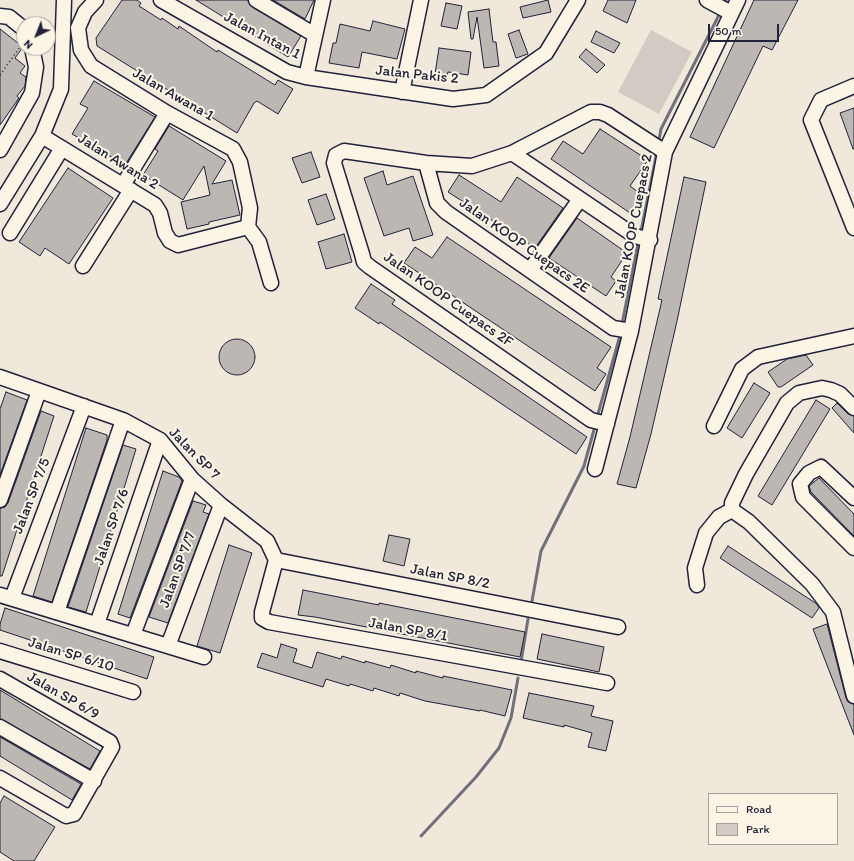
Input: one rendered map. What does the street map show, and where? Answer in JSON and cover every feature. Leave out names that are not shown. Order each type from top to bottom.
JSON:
[{"type":"street","name":"Jalan Awana 1","points":[[96,0],[85,12],[78,28],[81,50],[91,66],[167,113],[233,149],[240,162],[250,208],[248,226]]},
{"type":"street","name":"Jalan Intan 1","points":[[161,0],[286,72],[306,77]]},
{"type":"street","points":[[256,0],[315,35]]},
{"type":"street","points":[[306,77],[323,0]]},
{"type":"street","points":[[402,92],[421,0]]},
{"type":"street","name":"Jalan Pakis 2","points":[[306,77],[453,99],[486,95],[546,53],[578,0]]},
{"type":"street","points":[[707,0],[731,13]]},
{"type":"street","name":"Jalan KOOP Cuepacs 2","points":[[595,470],[631,331],[650,240],[665,152],[738,0]]},
{"type":"street","points":[[0,204],[4,188],[42,136],[61,89],[64,1]]},
{"type":"street","points":[[0,16],[9,17],[16,23]]},
{"type":"street","points":[[0,150],[32,93],[36,67],[34,56]]},
{"type":"street","points":[[854,86],[821,100],[811,120],[854,228]]},
{"type":"street","points":[[426,163],[472,166],[512,153],[591,112],[600,112],[608,115],[665,152]]},
{"type":"street","points":[[83,266],[167,113]]},
{"type":"street","name":"Jalan Awana 2","points":[[42,136],[155,205],[160,213],[165,233],[170,241],[178,245],[248,226]]},
{"type":"street","points":[[10,233],[62,148]]},
{"type":"street","name":"Jalan KOOP Cuepacs 2F","points":[[426,163],[344,151],[336,154],[334,163],[364,262],[370,268],[591,420],[607,424]]},
{"type":"street","points":[[512,153],[635,236],[650,240]]},
{"type":"street","name":"Jalan KOOP Cuepacs 2E","points":[[426,163],[437,203],[441,208],[613,328],[631,331]]},
{"type":"street","points":[[530,270],[580,199]]},
{"type":"street","points":[[248,226],[259,242],[271,283]]},
{"type":"street","points":[[714,426],[742,369],[758,357],[854,336]]},
{"type":"street","name":"Jalan SP 7","points":[[0,377],[123,420],[160,440],[192,479],[221,505],[267,541],[276,560]]},
{"type":"street","points":[[732,510],[732,504],[746,474],[788,403],[799,392],[822,388],[831,390],[840,394],[854,408]]},
{"type":"street","points":[[0,500],[39,391]]},
{"type":"street","name":"Jalan SP 7/5","points":[[6,596],[84,406]]},
{"type":"street","points":[[57,612],[123,420]]},
{"type":"street","name":"Jalan SP 7/6","points":[[97,624],[160,440]]},
{"type":"street","points":[[854,498],[821,467],[809,473],[800,484],[803,497],[854,548]]},
{"type":"street","points":[[133,635],[192,479]]},
{"type":"street","name":"Jalan SP 7/7","points":[[168,646],[221,505]]},
{"type":"street","points":[[697,585],[695,568],[706,533],[719,518],[732,510]]},
{"type":"street","points":[[732,510],[749,522],[812,584],[833,612],[854,696]]},
{"type":"street","name":"Jalan SP 8/2","points":[[276,560],[618,627]]},
{"type":"street","name":"Jalan SP 8/1","points":[[276,560],[262,612],[262,618],[269,622],[607,683]]},
{"type":"street","points":[[6,596],[204,657]]},
{"type":"street","name":"Jalan SP 6/10","points":[[0,651],[133,692]]},
{"type":"street","name":"Jalan SP 6/9","points":[[0,679],[110,742],[112,747],[94,781]]},
{"type":"street","points":[[0,727],[94,781],[74,814],[66,816],[0,778]]},
{"type":"path","points":[[0,75],[16,53]]},
{"type":"green space","points":[[651,30],[692,52],[659,114],[618,92]]},
{"type":"building","points":[[122,0],[137,0],[141,3],[139,6],[161,20],[162,18],[178,29],[179,26],[217,52],[218,50],[275,85],[278,80],[293,89],[278,114],[257,101],[254,103],[237,133],[97,46],[96,38]]},
{"type":"building","points":[[196,0],[248,0],[252,7],[301,36],[288,57]]},
{"type":"building","points":[[273,0],[314,0],[305,19]]},
{"type":"building","points":[[548,0],[551,12],[523,18],[520,7]]},
{"type":"building","points":[[608,0],[636,0],[627,23],[603,11]]},
{"type":"building","points":[[754,0],[798,0],[772,50],[763,46],[714,148],[690,137]]},
{"type":"building","points":[[446,3],[462,6],[457,29],[441,26]]},
{"type":"building","points":[[489,9],[493,42],[496,42],[499,66],[484,68],[477,17],[473,39],[471,39],[468,12]]},
{"type":"building","points":[[373,21],[405,29],[397,59],[362,52],[359,68],[329,63],[333,43],[336,43],[340,24],[370,31]]},
{"type":"building","points":[[0,29],[16,42],[16,56],[15,58],[25,66],[20,73],[26,77],[25,86],[17,96],[19,98],[0,125]]},
{"type":"building","points":[[519,30],[528,54],[516,58],[508,34]]},
{"type":"building","points":[[596,31],[620,43],[614,53],[591,42]]},
{"type":"building","points":[[439,48],[471,52],[468,75],[448,72],[447,76],[435,74]]},
{"type":"building","points":[[586,49],[605,65],[597,73],[579,57]]},
{"type":"building","points":[[94,81],[155,117],[125,165],[72,134],[88,108],[80,104]]},
{"type":"building","points":[[854,108],[854,149],[853,149],[840,113]]},
{"type":"building","points":[[169,126],[226,161],[212,184],[232,180],[240,215],[187,229],[181,202],[210,195],[204,166],[183,200],[143,175],[158,151],[155,149]]},
{"type":"building","points":[[600,129],[648,160],[630,186],[642,195],[630,213],[551,159],[563,141],[583,154]]},
{"type":"building","points":[[311,152],[320,177],[302,183],[292,158]]},
{"type":"building","points":[[68,168],[113,198],[69,264],[45,248],[40,256],[19,242]]},
{"type":"building","points":[[383,171],[387,185],[413,176],[433,235],[413,241],[409,228],[384,236],[364,178]]},
{"type":"building","points":[[459,175],[501,202],[517,177],[563,208],[535,248],[448,192]]},
{"type":"building","points":[[684,177],[706,182],[677,321],[651,434],[636,488],[617,484],[630,437],[662,300],[658,299]]},
{"type":"building","points":[[326,194],[335,219],[317,225],[308,200]]},
{"type":"building","points":[[577,218],[627,253],[611,277],[616,281],[606,296],[549,258]]},
{"type":"building","points":[[344,234],[352,262],[326,269],[318,242]]},
{"type":"building","points":[[447,237],[611,347],[597,368],[606,374],[595,391],[404,263],[415,247],[432,258]]},
{"type":"building","points":[[371,284],[395,300],[392,304],[587,437],[576,454],[380,322],[379,324],[355,308]]},
{"type":"building","points":[[237,339],[250,344],[255,357],[250,370],[237,375],[224,370],[219,357],[224,344]]},
{"type":"building","points":[[806,355],[813,365],[781,387],[778,387],[768,372],[787,359]]},
{"type":"building","points":[[754,383],[770,393],[742,438],[727,428]]},
{"type":"building","points":[[6,392],[27,400],[0,475],[0,409]]},
{"type":"building","points":[[816,400],[830,409],[772,505],[758,496]]},
{"type":"building","points":[[837,403],[848,414],[854,416],[854,433],[832,408]]},
{"type":"building","points":[[41,411],[54,416],[2,576],[0,576],[0,508],[5,507],[8,503]]},
{"type":"building","points":[[86,428],[107,435],[107,440],[52,602],[33,596]]},
{"type":"building","points":[[123,445],[136,449],[86,612],[68,607]]},
{"type":"building","points":[[163,471],[179,477],[182,481],[130,618],[118,614]]},
{"type":"building","points":[[819,478],[854,514],[854,536],[811,492],[809,486]]},
{"type":"building","points":[[193,501],[206,505],[203,512],[209,514],[168,623],[149,617]]},
{"type":"building","points":[[389,535],[410,539],[404,566],[383,561]]},
{"type":"building","points":[[229,545],[252,553],[220,653],[197,646]]},
{"type":"building","points":[[728,546],[817,604],[819,608],[812,618],[720,558]]},
{"type":"building","points":[[303,590],[379,605],[379,603],[525,632],[520,657],[298,615]]},
{"type":"building","points":[[5,608],[154,657],[147,679],[0,630],[0,624]]},
{"type":"building","points":[[827,624],[846,698],[848,702],[854,704],[854,735],[813,629]]},
{"type":"building","points":[[542,634],[604,647],[599,672],[537,659]]},
{"type":"building","points":[[281,644],[297,649],[293,662],[312,668],[317,652],[341,659],[342,656],[365,663],[365,661],[390,668],[391,665],[416,673],[416,671],[443,678],[443,676],[512,690],[505,716],[480,710],[425,701],[400,693],[399,696],[374,688],[373,691],[326,679],[323,687],[257,667],[262,653],[277,658]]},
{"type":"building","points":[[0,690],[100,751],[90,769],[0,719]]},
{"type":"building","points":[[529,693],[594,706],[591,716],[613,721],[606,751],[588,747],[592,733],[564,725],[564,727],[523,718]]},
{"type":"building","points":[[0,737],[81,784],[72,800],[0,756]]},
{"type":"building","points":[[4,796],[55,827],[34,861],[14,861],[0,852],[0,803]]},
{"type":"waterway","points":[[659,140],[661,129],[719,15]]},
{"type":"waterway","points":[[641,231],[657,152]]},
{"type":"waterway","points":[[622,324],[638,243]]},
{"type":"waterway","points":[[598,414],[619,339]]},
{"type":"waterway","points":[[532,601],[541,551],[584,466],[595,426]]},
{"type":"waterway","points":[[521,662],[528,619]]},
{"type":"waterway","points":[[421,836],[476,777],[499,748],[511,718],[518,678]]}]
